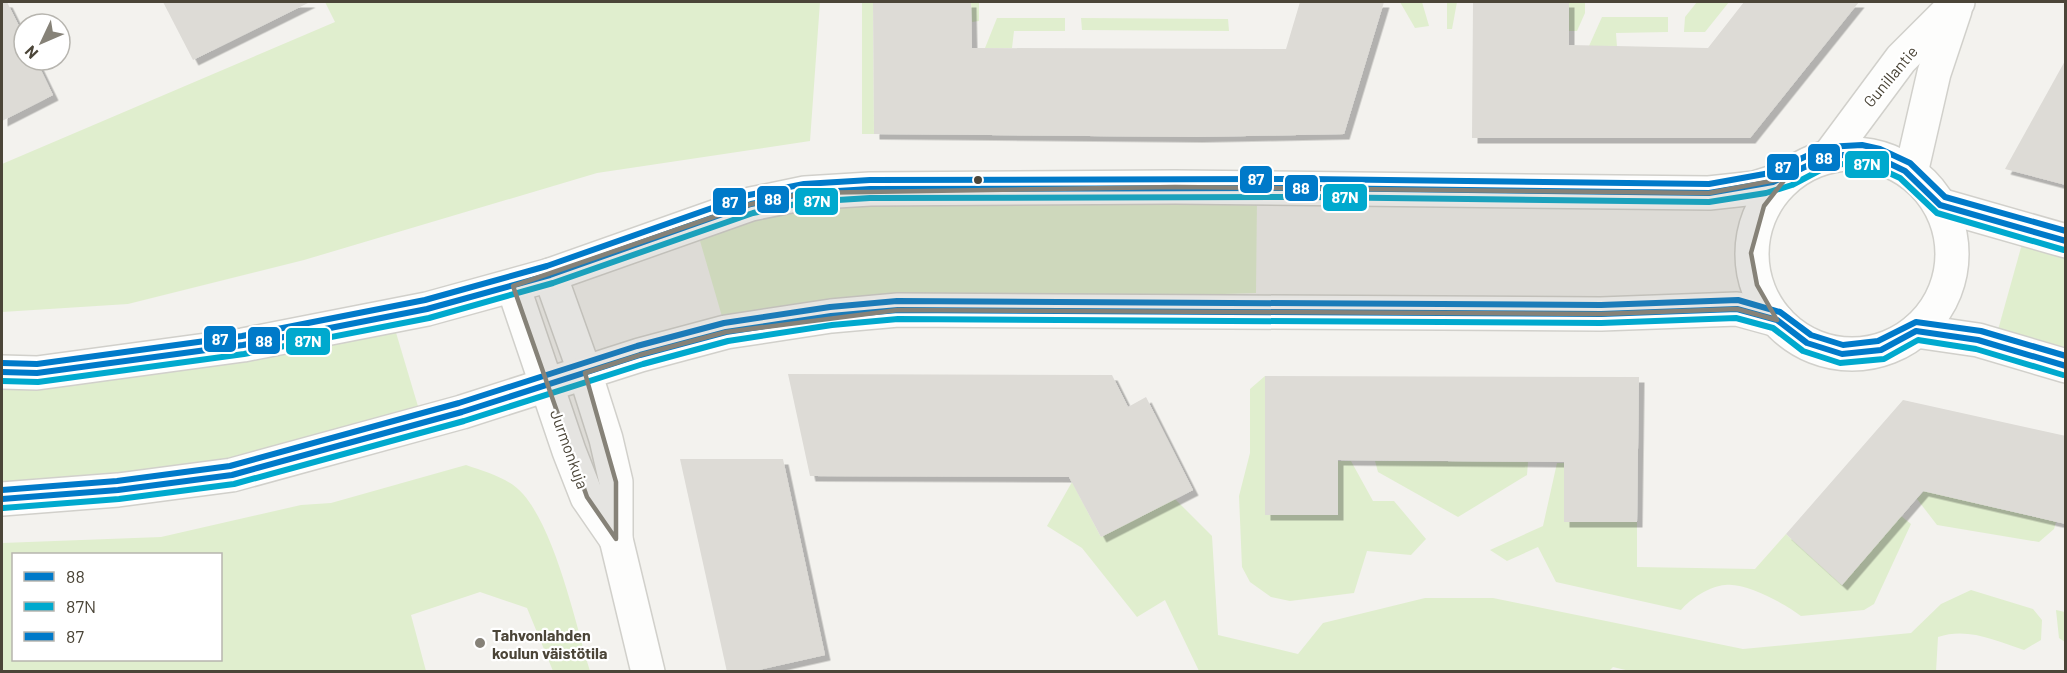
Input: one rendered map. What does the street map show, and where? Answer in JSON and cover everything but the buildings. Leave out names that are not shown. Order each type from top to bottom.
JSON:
[{"type":"street","name":"Gunillantie","points":[[1829,156],[1901,59],[1958,2]]},
{"type":"street","name":"Gunillantie","points":[[1911,173],[1934,73],[1958,2]]},
{"type":"street","points":[[2,372],[37,373],[243,345],[427,309],[550,275],[751,204],[805,193],[870,189],[1175,187],[1709,193],[1755,188],[1785,178],[1806,164],[1829,156],[1858,153],[1885,159],[1911,173],[1927,187],[1940,205],[1950,231],[1951,270],[1936,308],[1916,331],[1881,350],[1842,354],[1807,343],[1777,320],[1737,309],[1601,314],[898,310],[831,316],[726,332],[585,372],[462,412],[231,476],[118,490],[2,499]]},
{"type":"street","points":[[1777,320],[1757,285],[1751,252],[1757,223],[1764,206],[1785,178]]},
{"type":"street","points":[[1940,205],[2066,241]]},
{"type":"street","name":"Jurmonkuja","points":[[550,275],[606,439],[616,482],[616,539],[648,672]]},
{"type":"street","name":"Jurmonkuja","points":[[513,285],[587,496],[616,539]]},
{"type":"street","points":[[1916,331],[1978,340],[2066,366]]},
{"type":"highlighted area","points":[[1786,178],[1764,206],[1751,253],[1757,285],[1777,320],[1737,309],[1601,314],[898,310],[726,332],[640,355],[585,373],[616,482],[616,539],[587,497],[513,286],[751,204],[805,193],[1175,187],[1709,193]]},
{"type":"green space","points":[[325,2],[820,2],[810,141],[597,173],[304,260],[128,304],[2,312],[2,164],[335,22]]},
{"type":"green space","points":[[862,2],[873,2],[874,134],[862,134]]},
{"type":"green space","points":[[971,2],[979,2],[979,21],[972,22]]},
{"type":"green space","points":[[1400,2],[1422,2],[1429,26],[1415,28]]},
{"type":"green space","points":[[1447,2],[1457,2],[1452,29],[1447,29]]},
{"type":"green space","points":[[1569,2],[1585,2],[1585,13],[1577,31],[1569,31]]},
{"type":"green space","points":[[1697,2],[1729,2],[1705,32],[1684,32],[1685,17]]},
{"type":"green space","points":[[1602,17],[1668,17],[1668,32],[1616,33],[1617,47],[1589,46]]},
{"type":"green space","points":[[997,18],[1065,18],[1065,31],[1014,31],[1012,48],[985,48]]},
{"type":"green space","points":[[1081,18],[1228,19],[1229,31],[1082,30]]},
{"type":"green space","points":[[1257,199],[1256,293],[1063,299],[723,320],[698,234],[750,218],[849,201]]},
{"type":"green space","points":[[2022,244],[2065,255],[2065,347],[1998,330]]},
{"type":"green space","points":[[394,326],[420,413],[321,443],[160,471],[2,485],[2,387]]},
{"type":"green space","points":[[1265,376],[1265,515],[1338,515],[1338,461],[1351,461],[1373,501],[1394,501],[1426,539],[1411,555],[1367,551],[1354,593],[1290,601],[1271,597],[1250,582],[1242,567],[1239,496],[1250,453],[1250,389]]},
{"type":"green space","points":[[1375,461],[1528,462],[1527,475],[1458,517],[1378,472]]},
{"type":"green space","points":[[1557,463],[1564,463],[1564,521],[1637,522],[1637,567],[1755,569],[1786,534],[1842,585],[1901,516],[1911,524],[1874,604],[1864,610],[1801,616],[1754,590],[1725,585],[1707,590],[1681,610],[1556,582],[1538,547],[1507,561],[1490,550],[1543,526]]},
{"type":"green space","points":[[466,465],[497,476],[511,484],[523,494],[535,511],[555,554],[590,671],[553,671],[527,608],[480,592],[411,615],[426,671],[2,671],[2,543],[161,537],[301,505],[331,503]]},
{"type":"green space","points":[[1072,482],[1101,537],[1175,499],[1212,536],[1218,635],[1298,654],[1323,623],[1425,598],[1493,598],[1743,649],[1911,633],[1941,604],[1971,590],[2033,609],[2042,620],[2041,640],[2024,650],[1971,634],[1949,634],[1938,637],[1936,672],[1634,672],[1613,667],[1608,672],[1199,671],[1165,600],[1137,617],[1082,548],[1047,526]]},
{"type":"green space","points":[[1924,491],[2056,522],[2054,529],[2039,542],[1937,525],[1917,499]]},
{"type":"green space","points":[[2056,610],[2065,612],[2065,642],[2059,638]]},
{"type":"transit line","name":"87","points":[[2,363],[37,364],[242,336],[425,300],[547,266],[749,195],[804,184],[870,180],[1309,179],[1709,184],[1770,173],[1826,147],[1862,145],[1880,149],[1910,163],[1945,197],[2066,231]]},
{"type":"transit line","name":"88","points":[[2,372],[37,373],[243,345],[427,309],[550,275],[751,204],[805,193],[870,189],[1309,188],[1709,193],[1773,182],[1828,156],[1861,154],[1876,157],[1905,171],[1940,205],[2066,241]]},
{"type":"transit line","name":"87N","points":[[2,381],[38,382],[244,354],[429,318],[553,283],[753,213],[806,202],[870,198],[1309,197],[1709,202],[1766,193],[1792,185],[1830,165],[1860,163],[1874,166],[1900,178],[1937,213],[2064,250]]},
{"type":"transit line","name":"87","points":[[2,490],[117,481],[230,466],[459,403],[637,346],[724,323],[830,307],[897,301],[1601,305],[1738,300],[1780,312],[1811,335],[1843,345],[1878,341],[1916,322],[1981,331],[2066,356]]},
{"type":"transit line","name":"88","points":[[2,499],[118,490],[232,475],[462,412],[640,355],[726,332],[831,316],[898,310],[1601,314],[1737,309],[1777,320],[1807,343],[1842,354],[1881,350],[1916,331],[1978,340],[2066,366]]},
{"type":"transit line","name":"87N","points":[[3,508],[119,499],[234,484],[464,421],[643,364],[728,341],[832,325],[898,319],[1601,323],[1736,318],[1773,328],[1803,351],[1840,363],[1884,359],[1918,340],[1976,349],[2063,375]]},
{"type":"place","name":"Tahvonlahden koulun väistötila","points":[[480,643]]}]
